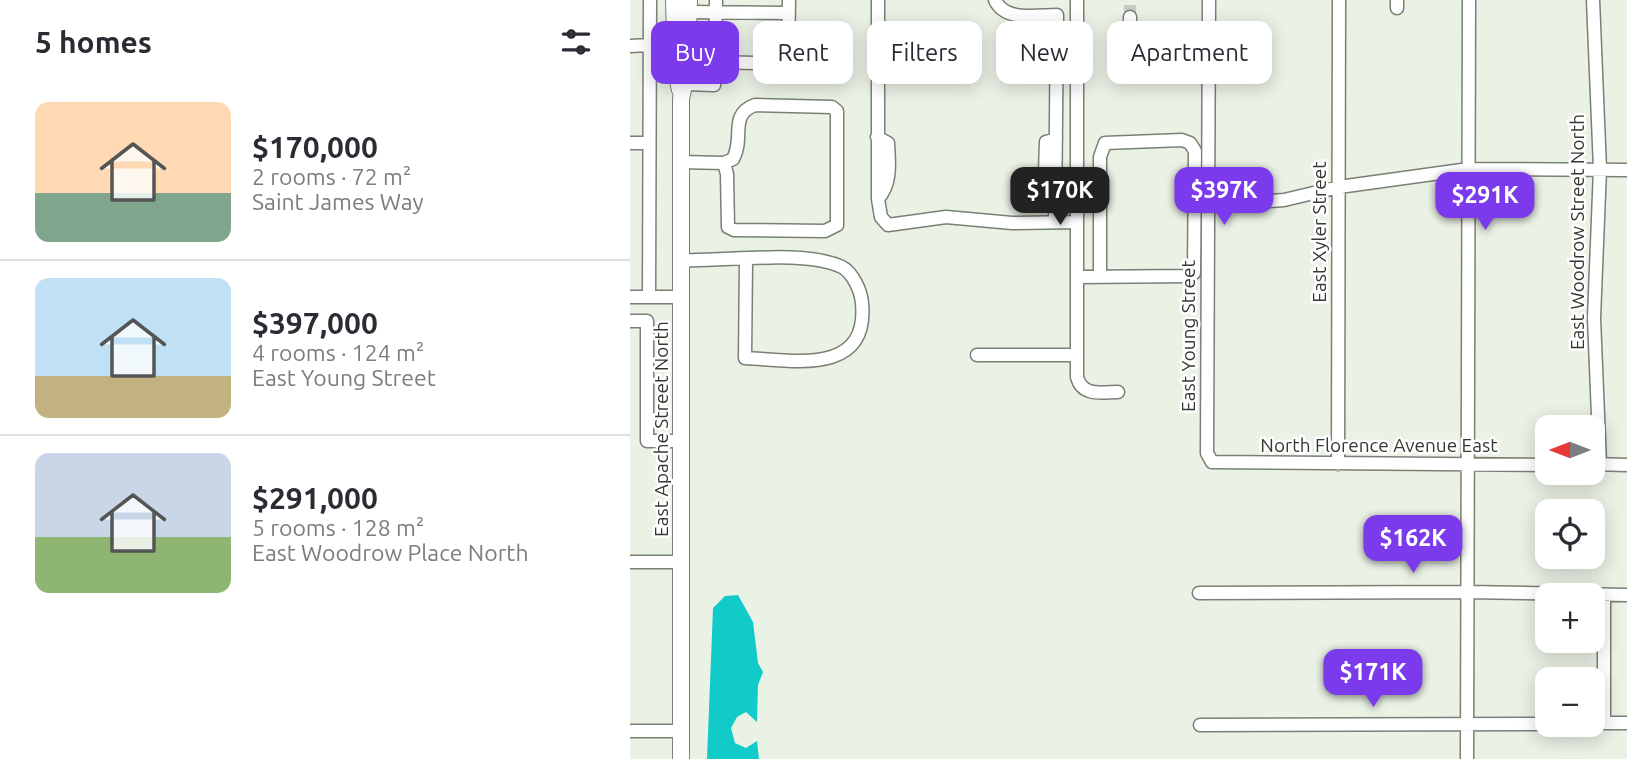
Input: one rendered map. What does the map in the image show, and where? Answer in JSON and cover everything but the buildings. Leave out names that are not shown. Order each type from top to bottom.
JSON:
[{"type":"main road","name":"East Apache Street North","points":[[674,0],[676,71],[683,92]]},
{"type":"main road","name":"East Apache Street North","points":[[681,759],[681,162],[689,6]]},
{"type":"street","name":"East Apache Street North","points":[[649,297],[650,0]]},
{"type":"street","points":[[878,0],[878,199],[881,217],[888,225],[946,217],[1012,223],[1076,222]]},
{"type":"street","points":[[995,0],[1004,12],[1012,15],[1057,15],[1055,222]]},
{"type":"street","points":[[1077,0],[1076,277],[1080,387],[1092,393],[1118,392]]},
{"type":"street","name":"East Young Street","points":[[1209,0],[1209,21]]},
{"type":"street","name":"East Xyler Street","points":[[1338,464],[1339,0]]},
{"type":"street","points":[[1467,759],[1469,0]]},
{"type":"street","name":"East Woodrow Street North","points":[[1593,0],[1600,169],[1594,318],[1595,415]]},
{"type":"street","points":[[689,6],[788,7],[788,64],[739,63]]},
{"type":"street","points":[[630,46],[649,45]]},
{"type":"street","points":[[683,92],[714,84]]},
{"type":"street","name":"East Young Street","points":[[1209,84],[1207,453],[1212,462]]},
{"type":"street","points":[[681,162],[723,163],[733,159],[737,152],[739,116],[744,109],[755,105],[832,107],[837,111],[837,225],[825,231],[734,230],[728,227],[727,174],[723,163]]},
{"type":"street","points":[[1076,277],[1189,276],[1194,273],[1195,151],[1190,143],[1182,140],[1108,141],[1102,148],[1100,276]]},
{"type":"street","points":[[630,143],[649,143]]},
{"type":"street","points":[[1076,162],[1100,162]]},
{"type":"street","points":[[1208,205],[1284,200],[1339,187],[1469,169],[1627,170]]},
{"type":"street","points":[[681,260],[817,259],[845,268],[861,291],[863,315],[857,336],[844,352],[822,362],[745,358],[746,260]]},
{"type":"street","points":[[630,297],[681,297]]},
{"type":"street","points":[[630,321],[647,321],[647,441],[682,441]]},
{"type":"street","points":[[977,355],[1077,355]]},
{"type":"street","name":"North Florence Avenue East","points":[[1212,462],[1535,464]]},
{"type":"street","points":[[1605,464],[1627,464]]},
{"type":"street","points":[[630,562],[682,562]]},
{"type":"street","points":[[1199,593],[1535,594]]},
{"type":"street","points":[[1605,595],[1627,595]]},
{"type":"street","points":[[1605,723],[1627,723]]},
{"type":"street","points":[[1200,725],[1535,724]]},
{"type":"street","points":[[630,731],[681,731]]},
{"type":"water","points":[[738,595],[753,622],[758,663],[763,672],[758,685],[757,722],[746,712],[737,717],[731,728],[735,743],[746,748],[757,741],[759,759],[707,759],[713,608],[725,596]]},
{"type":"tunnel","points":[[1130,0],[1130,17]]}]
